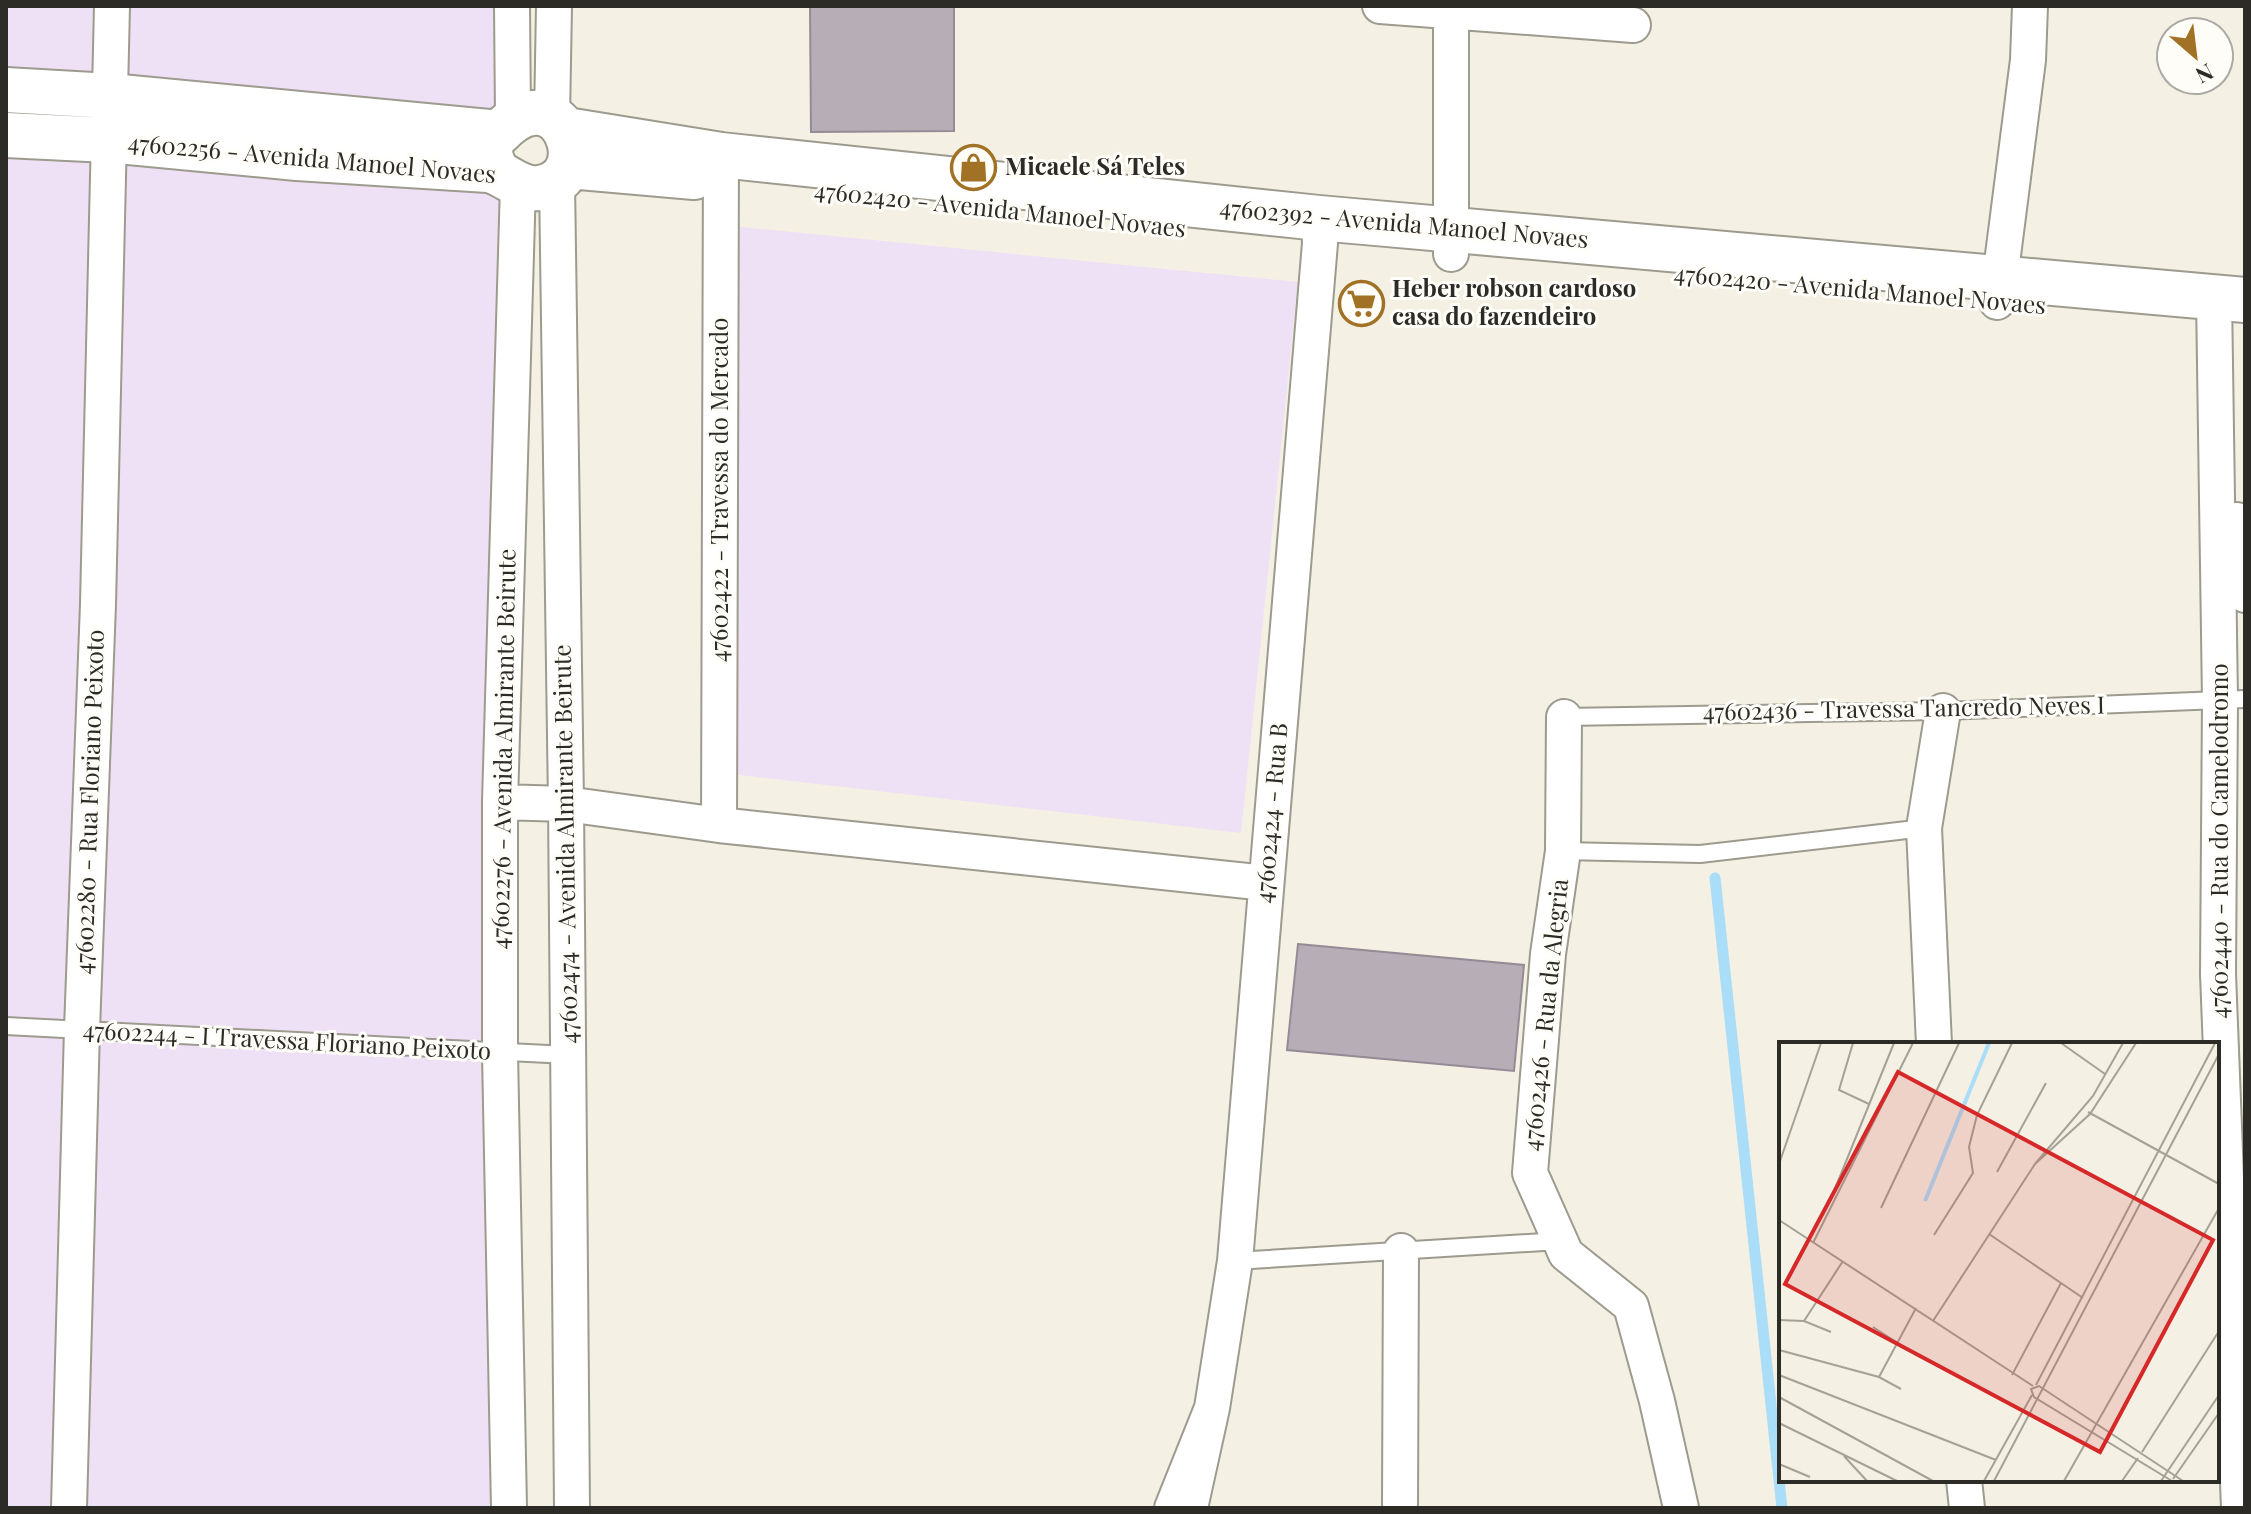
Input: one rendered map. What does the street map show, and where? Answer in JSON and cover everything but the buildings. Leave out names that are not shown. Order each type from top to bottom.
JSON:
[{"type":"street","name":"47602280 - Rua Floriano Peixoto","points":[[69,1508],[98,604],[112,6]]},
{"type":"street","name":"47602276 - Avenida Almirante Beirute","points":[[509,1508],[500,1053],[500,802],[534,150],[512,6]]},
{"type":"street","points":[[534,150],[554,6]]},
{"type":"street","points":[[1380,6],[1633,25]]},
{"type":"street","points":[[1999,291],[2028,60],[2030,6]]},
{"type":"street","points":[[1450,242],[1451,9]]},
{"type":"street","name":"47602256 - Avenida Manoel Novaes","points":[[6,90],[110,96],[298,115],[534,150]]},
{"type":"street","points":[[297,158],[298,115]]},
{"type":"street","name":"47602256 - Avenida Manoel Novaes","points":[[6,135],[108,140],[297,158],[534,150]]},
{"type":"street","name":"47602420 - Avenida Manoel Novaes","points":[[534,150],[1319,230],[1999,291],[2230,308]]},
{"type":"street","name":"47602474 - Avenida Almirante Beirute","points":[[534,150],[566,804],[572,1508]]},
{"type":"street","name":"47602422 - Travessa do Mercado","points":[[719,825],[721,168]]},
{"type":"street","name":"47602424 - Rua B","points":[[1190,1508],[1212,1408],[1235,1261],[1319,230]]},
{"type":"street","points":[[2230,308],[2245,595]]},
{"type":"street","name":"47602440 - Rua do Camelodromo","points":[[2230,308],[2232,700],[2218,974],[2239,1508]]},
{"type":"street","points":[[1934,1042],[1924,828],[1943,711]]},
{"type":"street","name":"47602426 - Rua da Alegria","points":[[1564,717],[1563,851],[1548,954],[1530,1173],[1566,1254],[1631,1306],[1657,1401],[1681,1508]]},
{"type":"street","points":[[500,802],[566,804],[719,825],[1266,883]]},
{"type":"street","points":[[1400,1508],[1401,1251]]},
{"type":"street","name":"47602424 - Rua B","points":[[1172,1508],[1212,1408]]},
{"type":"street","points":[[1964,1482],[1967,1508]]},
{"type":"lane","name":"47602436 - Travessa Tancredo Neves I","points":[[1564,717],[1943,711],[2232,700]]},
{"type":"lane","points":[[1563,851],[1700,854],[1924,828]]},
{"type":"lane","name":"47602244 - I Travessa Floriano Peixoto","points":[[6,1026],[568,1055]]},
{"type":"lane","points":[[1235,1261],[1560,1241]]},
{"type":"shaded area","points":[[6,6],[513,6],[502,173],[509,1508],[6,1508]]},
{"type":"shaded area","points":[[731,226],[1298,282],[1241,833],[731,774]]},
{"type":"waterway","points":[[1715,878],[1779,1480]]},
{"type":"waterway","points":[[1779,1482],[1782,1508]]},
{"type":"place","name":"Micaele Sá Teles","points":[[974,167]]},
{"type":"place","name":"Heber robson cardoso casa do fazendeiro","points":[[1361,303]]}]
